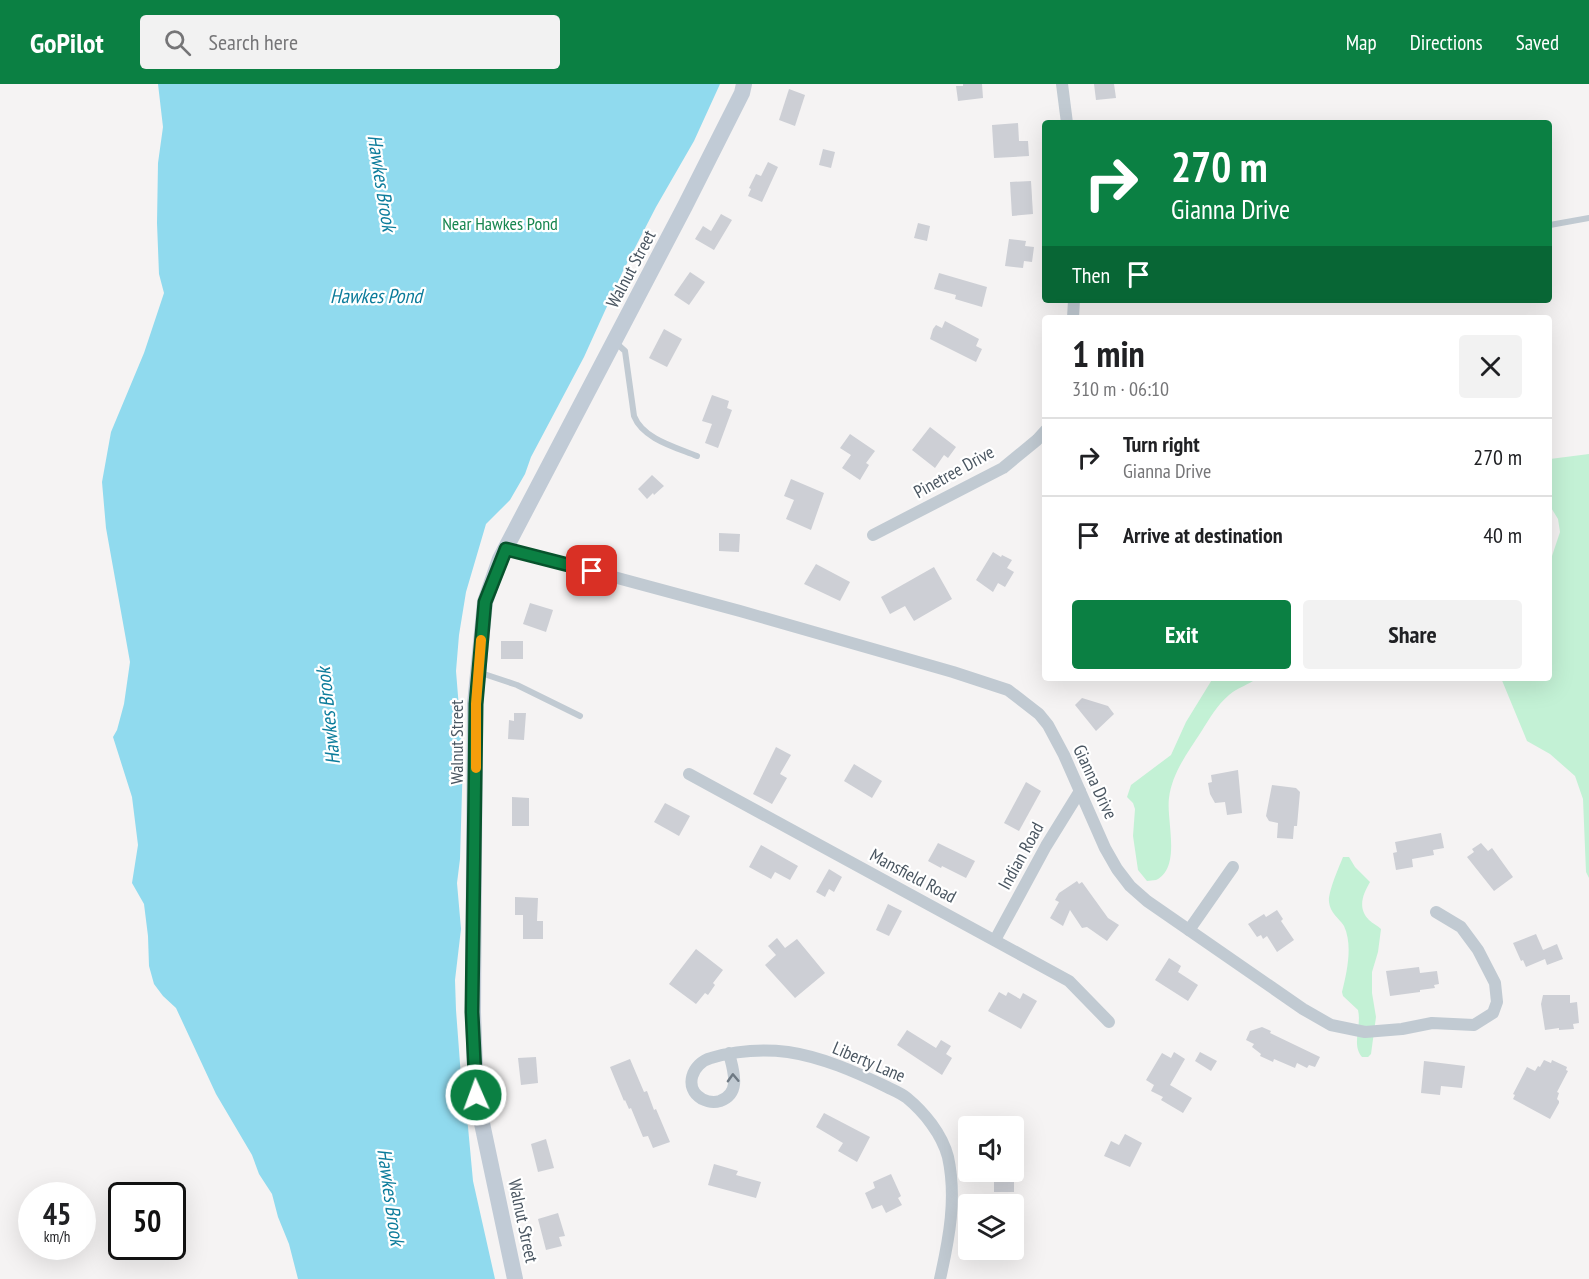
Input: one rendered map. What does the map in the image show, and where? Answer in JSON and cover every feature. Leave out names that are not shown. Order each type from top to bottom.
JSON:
[{"type":"main road","name":"Walnut Street","points":[[515,1279],[476,1095],[472,1012],[476,704],[485,602],[506,549],[691,196],[742,93],[744,84]]},
{"type":"street","points":[[1062,84],[1067,120]]},
{"type":"street","name":"Pinetree Drive","points":[[873,535],[1003,468],[1042,434]]},
{"type":"street","name":"Gianna Drive","points":[[506,549],[730,608],[1008,690],[1039,714],[1048,726],[1105,848],[1124,878],[1147,901],[1303,1009],[1331,1025],[1365,1032],[1402,1029],[1432,1023],[1474,1025],[1493,1013],[1497,1002],[1495,983],[1478,950],[1461,927],[1436,912]]},
{"type":"street","name":"Mansfield Road","points":[[690,774],[1070,981],[1109,1022]]},
{"type":"street","name":"Indian Road","points":[[995,940],[1046,846],[1080,791]]},
{"type":"street","points":[[1189,930],[1233,867]]},
{"type":"street","name":"Liberty Lane","points":[[729,1053],[787,1052],[810,1057],[863,1076],[906,1096],[932,1124],[947,1156],[953,1200],[940,1279]]},
{"type":"lane","points":[[1552,225],[1589,219]]},
{"type":"lane","points":[[614,342],[625,351],[637,424],[657,439],[697,456]]},
{"type":"lane","points":[[478,671],[517,685],[580,716]]},
{"type":"green space","points":[[1589,454],[1589,878],[1586,872],[1583,799],[1575,776],[1550,754],[1527,741],[1502,681],[1552,681],[1552,556],[1560,532],[1558,519],[1552,509],[1552,459]]},
{"type":"green space","points":[[1211,681],[1252,681],[1232,692],[1221,703],[1181,763],[1173,780],[1169,798],[1171,854],[1169,865],[1164,874],[1156,880],[1147,881],[1138,870],[1133,836],[1135,809],[1127,797],[1131,785],[1171,755],[1186,722]]},
{"type":"green space","points":[[1343,857],[1349,857],[1355,867],[1370,882],[1363,896],[1363,911],[1369,920],[1381,929],[1372,972],[1372,993],[1376,1017],[1371,1054],[1368,1057],[1362,1057],[1357,1047],[1358,1010],[1343,996],[1342,992],[1348,959],[1347,933],[1329,902],[1332,886]]},
{"type":"water","name":"Hawkes Pond","points":[[158,84],[720,84],[694,141],[623,271],[584,357],[531,457],[525,474],[510,500],[486,524],[466,592],[456,671],[463,758],[460,859],[457,883],[461,929],[455,980],[456,1010],[462,1090],[473,1181],[495,1279],[298,1279],[272,1194],[216,1094],[176,1008],[154,984],[149,966],[144,904],[132,883],[138,845],[132,797],[113,737],[124,704],[130,662],[106,528],[102,482],[111,432],[144,353],[164,293],[159,274],[157,223],[158,163],[163,127]]},
{"type":"building","points":[[963,84],[982,84],[983,98],[958,101],[956,86],[963,86]]},
{"type":"building","points":[[1094,84],[1114,84],[1116,98],[1096,100]]},
{"type":"building","points":[[789,89],[805,95],[795,126],[779,120]]},
{"type":"building","points":[[1018,123],[1019,141],[1028,141],[1029,156],[994,158],[992,125]]},
{"type":"building","points":[[823,149],[835,152],[831,168],[819,165]]},
{"type":"building","points":[[768,162],[778,167],[762,202],[748,196],[751,189],[749,188],[756,174],[761,176]]},
{"type":"building","points":[[1031,181],[1033,214],[1012,216],[1010,182]]},
{"type":"building","points":[[721,214],[732,220],[714,250],[695,239],[703,226],[711,231]]},
{"type":"building","points":[[918,223],[930,226],[927,241],[914,238]]},
{"type":"building","points":[[1009,239],[1026,241],[1025,246],[1034,247],[1032,262],[1024,261],[1023,268],[1005,266]]},
{"type":"building","points":[[690,272],[705,282],[689,305],[674,295]]},
{"type":"building","points":[[939,273],[987,287],[982,307],[955,299],[956,295],[934,289]]},
{"type":"building","points":[[945,321],[979,339],[976,346],[982,349],[976,362],[930,339],[936,325],[942,328]]},
{"type":"building","points":[[664,329],[682,339],[667,367],[649,358]]},
{"type":"building","points":[[712,395],[729,401],[727,408],[732,410],[718,448],[705,443],[712,424],[702,421]]},
{"type":"building","points":[[930,427],[956,447],[948,458],[944,455],[935,468],[912,450]]},
{"type":"building","points":[[850,434],[875,451],[866,463],[869,465],[860,480],[842,468],[851,455],[840,448]]},
{"type":"building","points":[[652,475],[664,486],[647,499],[638,489]]},
{"type":"building","points":[[791,479],[824,493],[811,530],[786,519],[794,500],[784,496]]},
{"type":"building","points":[[719,533],[740,534],[739,552],[719,551]]},
{"type":"building","points":[[993,552],[1012,560],[1007,568],[1014,572],[1005,587],[998,583],[993,592],[976,580]]},
{"type":"building","points":[[816,564],[850,582],[840,601],[804,584]]},
{"type":"building","points":[[934,567],[952,599],[914,621],[905,606],[890,614],[881,597]]},
{"type":"building","points":[[530,603],[553,610],[546,632],[523,624]]},
{"type":"building","points":[[501,641],[523,641],[523,659],[501,659]]},
{"type":"building","points":[[1082,698],[1108,706],[1114,714],[1096,731],[1075,705]]},
{"type":"building","points":[[514,713],[526,713],[524,740],[508,739],[509,720],[514,721]]},
{"type":"building","points":[[776,747],[791,755],[780,774],[787,778],[772,804],[753,794]]},
{"type":"building","points":[[854,764],[882,781],[872,798],[844,781]]},
{"type":"building","points":[[1238,770],[1242,813],[1227,815],[1225,802],[1215,803],[1208,783],[1212,782],[1211,775]]},
{"type":"building","points":[[1026,782],[1041,791],[1019,831],[1004,823]]},
{"type":"building","points":[[1272,785],[1296,788],[1300,792],[1297,826],[1294,826],[1293,839],[1277,838],[1278,823],[1269,821],[1266,816]]},
{"type":"building","points":[[512,797],[529,798],[529,826],[512,826]]},
{"type":"building","points":[[665,803],[690,816],[679,836],[654,822]]},
{"type":"building","points":[[1441,833],[1444,848],[1433,850],[1434,855],[1412,859],[1413,867],[1396,870],[1393,853],[1397,852],[1395,842]]},
{"type":"building","points":[[938,843],[975,861],[966,878],[928,861]]},
{"type":"building","points":[[1481,843],[1488,851],[1492,848],[1513,877],[1494,891],[1467,857],[1474,852],[1472,849]]},
{"type":"building","points":[[761,845],[798,866],[790,880],[775,872],[771,879],[749,867]]},
{"type":"building","points":[[829,869],[842,877],[834,892],[829,889],[825,897],[816,892]]},
{"type":"building","points":[[1077,881],[1079,884],[1082,882],[1108,918],[1119,925],[1107,941],[1087,927],[1082,928],[1070,910],[1063,926],[1050,918],[1059,902],[1055,900],[1059,893]]},
{"type":"building","points":[[515,897],[538,898],[537,921],[543,921],[543,939],[523,939],[523,915],[515,915]]},
{"type":"building","points":[[888,904],[902,911],[889,936],[876,930]]},
{"type":"building","points":[[1277,910],[1283,919],[1281,921],[1294,940],[1277,952],[1267,936],[1263,939],[1261,935],[1257,937],[1248,924],[1264,914],[1266,917]]},
{"type":"building","points":[[1536,934],[1543,950],[1557,944],[1563,959],[1547,965],[1545,959],[1526,967],[1513,943]]},
{"type":"building","points":[[777,938],[785,948],[797,939],[825,973],[795,998],[765,965],[776,955],[768,946]]},
{"type":"building","points":[[696,949],[723,970],[713,983],[715,985],[708,995],[705,993],[696,1004],[669,984]]},
{"type":"building","points":[[1169,958],[1181,966],[1178,972],[1198,985],[1188,1001],[1155,980]]},
{"type":"building","points":[[1419,967],[1420,973],[1437,971],[1439,984],[1434,985],[1435,988],[1420,990],[1420,992],[1390,996],[1386,971]]},
{"type":"building","points":[[999,992],[1006,996],[1008,992],[1020,999],[1023,993],[1037,1001],[1021,1029],[988,1011]]},
{"type":"building","points":[[1543,995],[1570,995],[1570,1003],[1577,1002],[1579,1023],[1573,1024],[1574,1029],[1545,1030],[1541,1004]]},
{"type":"building","points":[[1262,1027],[1320,1057],[1315,1067],[1309,1065],[1307,1068],[1297,1063],[1295,1068],[1260,1056],[1261,1054],[1252,1047],[1254,1044],[1246,1040],[1250,1031]]},
{"type":"building","points":[[907,1030],[936,1048],[941,1040],[951,1046],[946,1054],[952,1058],[942,1075],[897,1045]]},
{"type":"building","points":[[1174,1052],[1185,1059],[1170,1085],[1192,1098],[1183,1113],[1161,1100],[1163,1097],[1151,1091],[1154,1085],[1146,1080],[1162,1053],[1171,1058]]},
{"type":"building","points":[[1200,1052],[1217,1061],[1211,1071],[1195,1061]]},
{"type":"building","points":[[536,1057],[538,1083],[521,1085],[518,1058]]},
{"type":"building","points":[[630,1059],[670,1142],[653,1148],[648,1136],[643,1137],[631,1108],[629,1109],[624,1101],[610,1067]]},
{"type":"building","points":[[1544,1060],[1551,1063],[1552,1060],[1567,1067],[1568,1071],[1557,1092],[1559,1103],[1550,1119],[1513,1099],[1515,1095],[1513,1094],[1527,1067],[1535,1071]]},
{"type":"building","points":[[1424,1061],[1465,1066],[1462,1088],[1441,1086],[1440,1095],[1421,1093]]},
{"type":"building","points":[[824,1113],[870,1137],[857,1162],[838,1151],[843,1143],[816,1127]]},
{"type":"building","points":[[1125,1134],[1142,1143],[1130,1167],[1104,1156],[1111,1141],[1119,1145]]},
{"type":"building","points":[[546,1139],[554,1168],[538,1172],[531,1144]]},
{"type":"building","points":[[714,1164],[738,1171],[736,1175],[761,1182],[756,1198],[708,1185]]},
{"type":"building","points":[[891,1174],[901,1196],[898,1198],[902,1205],[886,1213],[882,1205],[872,1209],[865,1193],[875,1188],[873,1182]]},
{"type":"building","points":[[994,1182],[1014,1182],[1014,1192],[994,1192]]},
{"type":"building","points":[[558,1213],[565,1236],[559,1237],[562,1246],[546,1250],[538,1219]]},
{"type":"slow traffic","points":[[476,768],[476,704],[481,640]]},
{"type":"route","points":[[476,1095],[472,1012],[476,704],[485,602],[506,549],[592,571]]},
{"type":"water label","name":"Hawkes Brook","points":[[382,183]]},
{"type":"water label","name":"Hawkes Brook","points":[[328,716]]},
{"type":"water label","name":"Hawkes Brook","points":[[391,1197]]},
{"type":"park label","name":"Near Hawkes Pond","points":[[500,224]]}]
